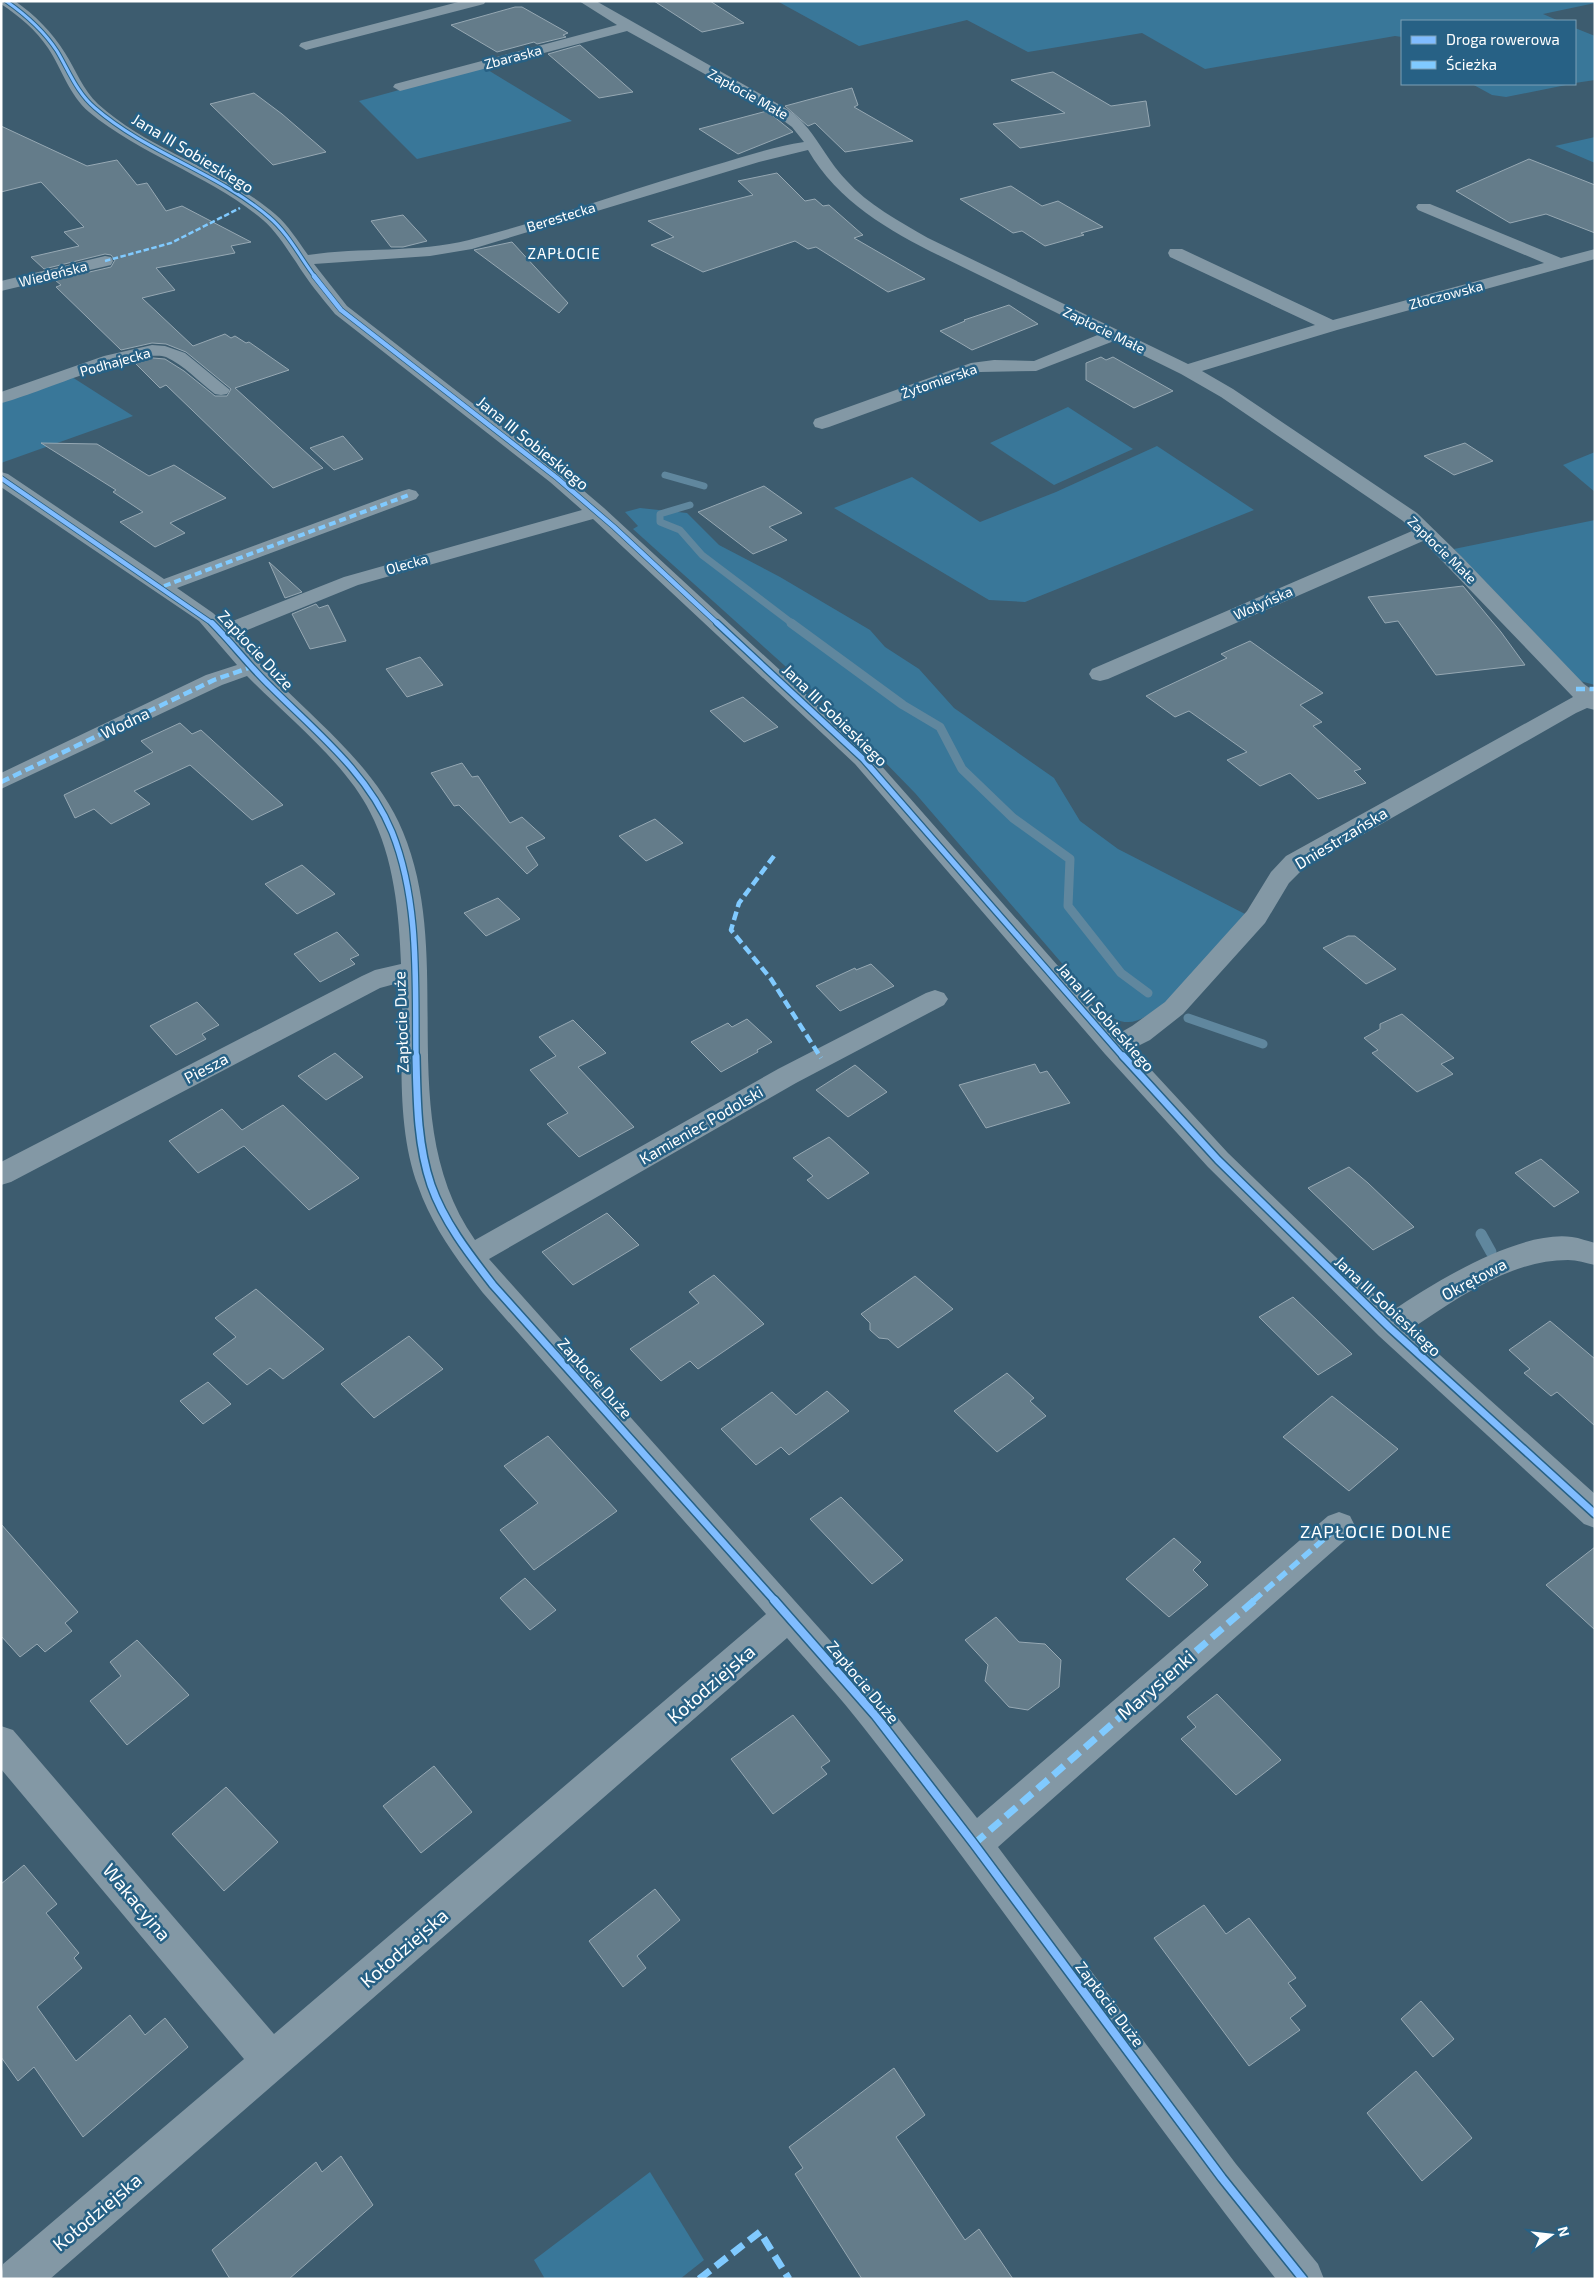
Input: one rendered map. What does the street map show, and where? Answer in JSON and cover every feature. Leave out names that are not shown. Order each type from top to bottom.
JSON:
[{"type":"street","points":[[306,46],[479,1]]},
{"type":"street","name":"Zapłocie Małe","points":[[586,1],[627,27],[780,110],[802,126],[821,160],[832,175],[871,209],[892,224],[922,241],[1187,370],[1227,393],[1410,517],[1591,701]]},
{"type":"street","name":"Jana III Sobieskiego","points":[[8,3],[42,32],[54,46],[77,91],[94,108],[138,137],[233,192],[268,216],[281,228],[323,289],[341,310],[558,478],[863,759],[1114,1048],[1218,1160],[1390,1328],[1595,1514]]},
{"type":"street","name":"Zbaraska","points":[[400,87],[627,27]]},
{"type":"street","name":"Berestecka","points":[[303,261],[337,256],[423,253],[464,246],[675,181],[789,149],[813,145]]},
{"type":"street","points":[[1424,207],[1561,264]]},
{"type":"street","points":[[1176,253],[1331,326]]},
{"type":"street","name":"Złoczowska","points":[[1187,370],[1331,326],[1595,254]]},
{"type":"street","name":"Wiedeńska","points":[[1,286],[105,261]]},
{"type":"street","name":"Żytomierska","points":[[822,423],[977,367],[994,365],[1036,366],[1048,363],[1114,334]]},
{"type":"street","name":"Podhajecka","points":[[1,398],[112,360],[159,350],[173,354],[221,390]]},
{"type":"street","name":"Zapłocie Duże","points":[[1,478],[200,612],[223,632],[251,667],[350,768],[369,790],[382,810],[392,833],[404,882],[414,971],[416,1078],[421,1142],[428,1173],[438,1202],[470,1256],[493,1285],[875,1715],[974,1844],[1222,2178],[1303,2279]]},
{"type":"street","points":[[164,586],[409,495]]},
{"type":"street","name":"Olecka","points":[[223,632],[351,581],[596,512]]},
{"type":"street","name":"Wołyńska","points":[[1100,674],[1426,532]]},
{"type":"street","name":"Wodna","points":[[1,782],[214,680],[251,667]]},
{"type":"street","name":"Dniestrzańska","points":[[1114,1048],[1141,1033],[1174,1008],[1256,917],[1280,878],[1295,862],[1568,708],[1591,701]]},
{"type":"street","name":"Piesza","points":[[1,1175],[371,982],[384,976],[414,971]]},
{"type":"street","name":"Kamieniec Podolski","points":[[470,1256],[787,1076],[935,999]]},
{"type":"street","name":"Okrętowa","points":[[1390,1328],[1491,1266],[1520,1256],[1551,1249],[1569,1248],[1595,1254]]},
{"type":"street","name":"Marysienki","points":[[974,1844],[1339,1526]]},
{"type":"street","name":"Kołodziejska","points":[[18,2279],[789,1616]]},
{"type":"street","name":"Wakacyjna","points":[[1,1742],[272,2062]]},
{"type":"shaded area","points":[[777,1],[1595,1],[1595,3],[1543,14],[1557,20],[1401,20],[1401,37],[1395,36],[1205,69],[1142,33],[1028,52],[967,20],[859,46]]},
{"type":"shaded area","points":[[1576,28],[1595,36],[1595,80],[1576,83]]},
{"type":"shaded area","points":[[483,67],[572,121],[417,159],[359,101]]},
{"type":"shaded area","points":[[1474,85],[1566,85],[1506,97],[1492,95]]},
{"type":"shaded area","points":[[1595,137],[1595,163],[1555,146]]},
{"type":"shaded area","points":[[72,377],[133,416],[1,463],[1,401]]},
{"type":"shaded area","points":[[1068,407],[1133,449],[1054,485],[990,443]]},
{"type":"shaded area","points":[[1157,446],[1254,510],[1025,602],[989,600],[834,508],[912,477],[980,522],[1056,492]]},
{"type":"shaded area","points":[[1595,452],[1595,492],[1563,465]]},
{"type":"shaded area","points":[[640,508],[687,513],[719,545],[780,577],[870,630],[885,647],[919,669],[954,708],[1054,778],[1080,821],[1118,849],[1247,915],[1192,979],[1157,1010],[1141,1019],[1127,1022],[1111,1017],[1103,1011],[915,793],[835,711],[633,529],[638,526],[625,512]]},
{"type":"shaded area","points":[[1595,520],[1595,685],[1580,681],[1454,549]]},
{"type":"shaded area","points":[[650,2172],[704,2260],[680,2279],[545,2279],[534,2260]]},
{"type":"building","points":[[654,1],[710,1],[744,23],[702,32]]},
{"type":"building","points":[[515,7],[522,7],[568,33],[563,35],[566,37],[537,44],[534,42],[497,52],[451,25]]},
{"type":"building","points":[[580,45],[633,92],[599,98],[548,54]]},
{"type":"building","points":[[1053,72],[1111,106],[1146,101],[1150,126],[1020,148],[993,124],[1065,113],[1011,80]]},
{"type":"building","points":[[852,88],[858,105],[854,107],[913,141],[845,152],[815,123],[808,126],[785,106]]},
{"type":"building","points":[[254,93],[282,114],[326,152],[273,165],[210,104]]},
{"type":"building","points":[[767,111],[793,132],[738,154],[699,129]]},
{"type":"building","points":[[1,126],[87,166],[117,160],[137,185],[147,183],[166,211],[182,206],[251,242],[231,246],[235,253],[156,268],[175,290],[142,298],[193,346],[225,334],[231,338],[235,336],[246,343],[249,342],[289,370],[235,388],[323,468],[273,488],[166,385],[160,388],[133,361],[153,358],[165,359],[184,371],[215,396],[227,396],[231,389],[186,352],[166,344],[152,343],[121,350],[56,287],[61,285],[55,280],[111,267],[115,260],[111,255],[105,254],[44,269],[31,257],[79,246],[64,232],[84,227],[41,182],[1,192]]},
{"type":"building","points":[[1529,159],[1595,185],[1595,233],[1546,214],[1510,223],[1456,191]]},
{"type":"building","points":[[777,173],[805,201],[815,199],[823,206],[829,205],[863,235],[854,238],[925,279],[888,292],[816,247],[808,249],[795,241],[703,272],[651,245],[674,237],[648,221],[753,195],[738,181]]},
{"type":"building","points":[[1011,186],[1042,206],[1058,201],[1103,227],[1081,233],[1084,235],[1045,246],[1022,231],[1013,233],[960,199]]},
{"type":"building","points":[[403,215],[427,241],[403,247],[391,247],[371,221]]},
{"type":"building","points":[[512,242],[568,303],[559,313],[474,250]]},
{"type":"building","points":[[1009,305],[1038,324],[972,350],[940,331],[964,320]]},
{"type":"building","points":[[1101,357],[1106,360],[1113,357],[1173,391],[1134,408],[1086,380],[1086,363]]},
{"type":"building","points":[[343,436],[363,459],[334,470],[310,448]]},
{"type":"building","points":[[41,443],[97,444],[149,476],[174,465],[226,498],[170,523],[185,533],[155,547],[120,522],[143,512],[113,492],[116,490]]},
{"type":"building","points":[[1465,443],[1493,461],[1454,475],[1424,456]]},
{"type":"building","points":[[764,486],[802,513],[769,527],[787,540],[753,554],[698,512]]},
{"type":"building","points":[[269,562],[302,592],[285,598]]},
{"type":"building","points":[[1463,586],[1525,665],[1436,675],[1398,621],[1385,623],[1368,597]]},
{"type":"building","points":[[316,604],[319,608],[328,605],[346,641],[310,649],[292,614]]},
{"type":"building","points":[[1250,641],[1323,693],[1300,705],[1322,722],[1313,726],[1361,769],[1354,771],[1366,783],[1318,799],[1290,773],[1260,786],[1227,760],[1247,752],[1189,711],[1175,717],[1146,696],[1227,658],[1221,654]]},
{"type":"building","points":[[420,657],[443,685],[407,697],[386,669]]},
{"type":"building","points":[[743,697],[778,727],[744,742],[710,711]]},
{"type":"building","points":[[180,723],[192,734],[201,730],[283,805],[252,820],[190,765],[134,791],[150,804],[111,824],[94,809],[75,818],[64,795],[153,752],[141,741]]},
{"type":"building","points":[[462,763],[472,777],[478,776],[510,823],[522,817],[545,838],[526,847],[538,865],[527,874],[459,805],[454,806],[431,773]]},
{"type":"building","points":[[655,819],[683,843],[646,861],[619,836]]},
{"type":"building","points":[[302,865],[335,894],[297,914],[265,884]]},
{"type":"building","points":[[498,898],[520,919],[486,936],[464,913]]},
{"type":"building","points":[[337,932],[359,955],[350,959],[355,964],[320,982],[294,954]]},
{"type":"building","points":[[1348,936],[1355,936],[1396,969],[1366,984],[1323,948]]},
{"type":"building","points":[[871,964],[894,986],[840,1011],[816,986],[855,968],[856,970]]},
{"type":"building","points":[[197,1002],[219,1025],[202,1034],[206,1039],[176,1055],[150,1026]]},
{"type":"building","points":[[1402,1014],[1454,1058],[1441,1064],[1453,1074],[1417,1092],[1372,1053],[1378,1050],[1364,1038],[1380,1029],[1380,1024]]},
{"type":"building","points":[[747,1019],[772,1042],[757,1050],[758,1052],[721,1072],[691,1042],[728,1023],[732,1027]]},
{"type":"building","points":[[573,1020],[606,1053],[578,1067],[634,1127],[579,1157],[547,1124],[568,1113],[530,1070],[556,1056],[539,1037]]},
{"type":"building","points":[[335,1053],[363,1077],[326,1100],[298,1076]]},
{"type":"building","points":[[1035,1064],[1040,1073],[1047,1071],[1070,1103],[986,1128],[959,1085]]},
{"type":"building","points":[[855,1065],[887,1092],[848,1117],[816,1090]]},
{"type":"building","points":[[283,1105],[359,1178],[309,1210],[244,1146],[198,1173],[169,1141],[222,1109],[242,1130]]},
{"type":"building","points":[[829,1137],[869,1173],[828,1199],[807,1180],[813,1176],[793,1158]]},
{"type":"building","points":[[1541,1159],[1579,1192],[1554,1207],[1515,1173]]},
{"type":"building","points":[[1349,1167],[1414,1227],[1373,1250],[1308,1188]]},
{"type":"building","points":[[607,1213],[639,1245],[573,1285],[542,1252]]},
{"type":"building","points":[[714,1275],[764,1324],[698,1369],[690,1361],[661,1381],[630,1349],[699,1303],[689,1292]]},
{"type":"building","points":[[915,1276],[953,1309],[898,1348],[888,1339],[879,1338],[870,1330],[870,1323],[861,1314]]},
{"type":"building","points":[[256,1289],[324,1349],[283,1379],[270,1368],[247,1385],[213,1354],[236,1337],[215,1318]]},
{"type":"building","points":[[1293,1297],[1352,1354],[1318,1375],[1259,1317]]},
{"type":"building","points":[[1550,1321],[1595,1359],[1595,1426],[1557,1392],[1551,1396],[1524,1373],[1530,1369],[1509,1350]]},
{"type":"building","points":[[409,1336],[443,1369],[374,1418],[341,1384]]},
{"type":"building","points":[[1007,1373],[1034,1398],[1030,1401],[1046,1416],[997,1452],[954,1411]]},
{"type":"building","points":[[208,1382],[231,1404],[203,1424],[180,1401]]},
{"type":"building","points":[[827,1391],[849,1411],[789,1455],[781,1447],[756,1465],[721,1429],[772,1392],[796,1415]]},
{"type":"building","points":[[1332,1396],[1398,1449],[1349,1491],[1283,1437]]},
{"type":"building","points":[[548,1436],[617,1511],[534,1570],[500,1530],[538,1503],[504,1466]]},
{"type":"building","points":[[841,1497],[903,1560],[872,1584],[810,1519]]},
{"type":"building","points":[[1,1524],[78,1612],[65,1623],[72,1631],[45,1652],[37,1644],[20,1657],[1,1636]]},
{"type":"building","points":[[1174,1538],[1201,1562],[1193,1570],[1208,1585],[1169,1617],[1126,1579]]},
{"type":"building","points":[[1595,1547],[1595,1630],[1546,1585]]},
{"type":"building","points":[[525,1578],[556,1610],[530,1630],[500,1598]]},
{"type":"building","points":[[996,1617],[1019,1642],[1045,1644],[1061,1660],[1059,1687],[1028,1710],[1009,1707],[985,1681],[988,1665],[965,1640]]},
{"type":"building","points":[[137,1640],[189,1695],[127,1745],[90,1701],[121,1676],[110,1662]]},
{"type":"building","points":[[1217,1694],[1281,1760],[1236,1795],[1181,1739],[1196,1727],[1187,1717]]},
{"type":"building","points":[[793,1715],[830,1761],[821,1767],[827,1774],[773,1814],[731,1759]]},
{"type":"building","points":[[434,1766],[472,1812],[421,1853],[383,1806]]},
{"type":"building","points":[[226,1787],[278,1842],[224,1891],[172,1834]]},
{"type":"building","points":[[24,1865],[57,1904],[46,1913],[79,1953],[74,1958],[82,1968],[37,2007],[76,2061],[130,2015],[145,2035],[165,2018],[188,2047],[83,2137],[34,2067],[18,2081],[1,2057],[1,1884]]},
{"type":"building","points":[[655,1889],[680,1920],[637,1956],[646,1968],[623,1987],[589,1941]]},
{"type":"building","points":[[1204,1905],[1226,1934],[1249,1918],[1296,1978],[1288,1983],[1306,2006],[1290,2018],[1300,2030],[1249,2066],[1154,1938]]},
{"type":"building","points":[[1421,2001],[1454,2039],[1433,2057],[1401,2019]]},
{"type":"building","points":[[894,2068],[925,2115],[896,2137],[965,2240],[979,2229],[1013,2279],[862,2279],[795,2174],[803,2168],[789,2147]]},
{"type":"building","points":[[1416,2071],[1472,2138],[1422,2181],[1367,2113]]},
{"type":"building","points":[[341,2156],[373,2205],[289,2279],[230,2279],[212,2250],[316,2162],[322,2172]]},
{"type":"waterway","points":[[665,475],[704,486]]},
{"type":"waterway","points":[[690,505],[660,514],[660,522],[680,530],[702,555],[793,624]]},
{"type":"waterway","points":[[791,623],[903,705],[940,727],[962,769],[1013,818],[1070,859],[1068,906],[1121,973],[1148,993]]},
{"type":"waterway","points":[[1188,1018],[1263,1044]]},
{"type":"waterway","points":[[1481,1234],[1491,1252]]},
{"type":"marked path","points":[[105,261],[171,243],[240,208]]},
{"type":"marked path","points":[[164,586],[409,495]]},
{"type":"marked path","points":[[1,782],[214,680],[251,667]]},
{"type":"marked path","points":[[1576,689],[1595,689]]},
{"type":"marked path","points":[[774,856],[739,903],[731,930],[771,979],[821,1058]]},
{"type":"marked path","points":[[974,1844],[1339,1526]]},
{"type":"marked path","points":[[699,2279],[760,2232],[789,2279]]},
{"type":"cycle path","points":[[6,1],[43,32],[58,53],[81,94],[94,108],[136,138],[227,187],[269,217],[283,232],[341,310],[557,478],[614,527],[863,759],[1114,1047],[1218,1160],[1390,1328],[1595,1514]]},
{"type":"cycle path","points":[[1,478],[206,617],[219,629],[252,668],[350,767],[367,788],[381,810],[392,833],[406,887],[413,943],[417,1093],[422,1149],[431,1185],[456,1235],[493,1285],[875,1715],[974,1844],[1222,2178],[1303,2279]]},
{"type":"district","name":"ZAPŁOCIE","points":[[564,254]]},
{"type":"district","name":"ZAPŁOCIE DOLNE","points":[[1376,1532]]}]
